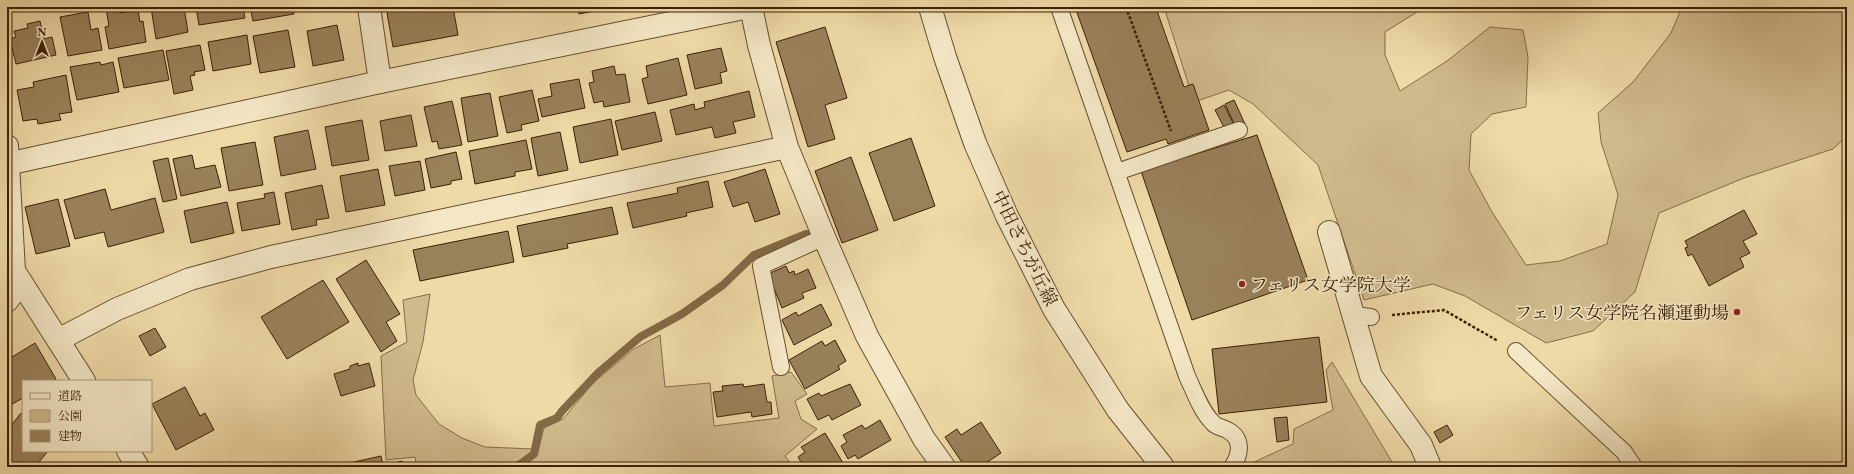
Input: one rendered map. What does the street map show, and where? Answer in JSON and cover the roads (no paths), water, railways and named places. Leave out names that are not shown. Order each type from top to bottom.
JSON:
[{"type":"street","points":[[369,7],[380,82]]},
{"type":"street","points":[[83,380],[14,271],[7,158],[750,7],[787,147],[824,237],[868,336],[924,438],[944,467]]},
{"type":"street","name":"中田さちが丘線","points":[[930,7],[945,58],[975,143],[1014,229],[1054,309],[1118,410],[1163,467]]},
{"type":"street","points":[[58,340],[117,309],[190,279],[271,256],[787,147]]},
{"type":"street","points":[[1329,232],[1362,316],[1371,376],[1421,445],[1430,467]]},
{"type":"street","points":[[7,301],[21,283]]},
{"type":"street","points":[[129,452],[138,467]]},
{"type":"lane","points":[[1059,7],[1187,376],[1198,399],[1213,424],[1233,434],[1238,440],[1239,455],[1232,467]]},
{"type":"lane","points":[[1117,172],[1239,130]]},
{"type":"lane","points":[[781,367],[761,266],[824,237]]},
{"type":"lane","points":[[1516,351],[1624,452],[1634,467]]},
{"type":"waterway","points":[[512,467],[519,465],[534,454],[540,425],[557,418],[598,373],[640,337],[682,314],[723,285],[754,255],[806,234]]},
{"type":"place","name":"フェリス女学院大学","points":[[1242,284]]},
{"type":"place","name":"フェリス女学院名瀬運動場","points":[[1737,312]]}]
